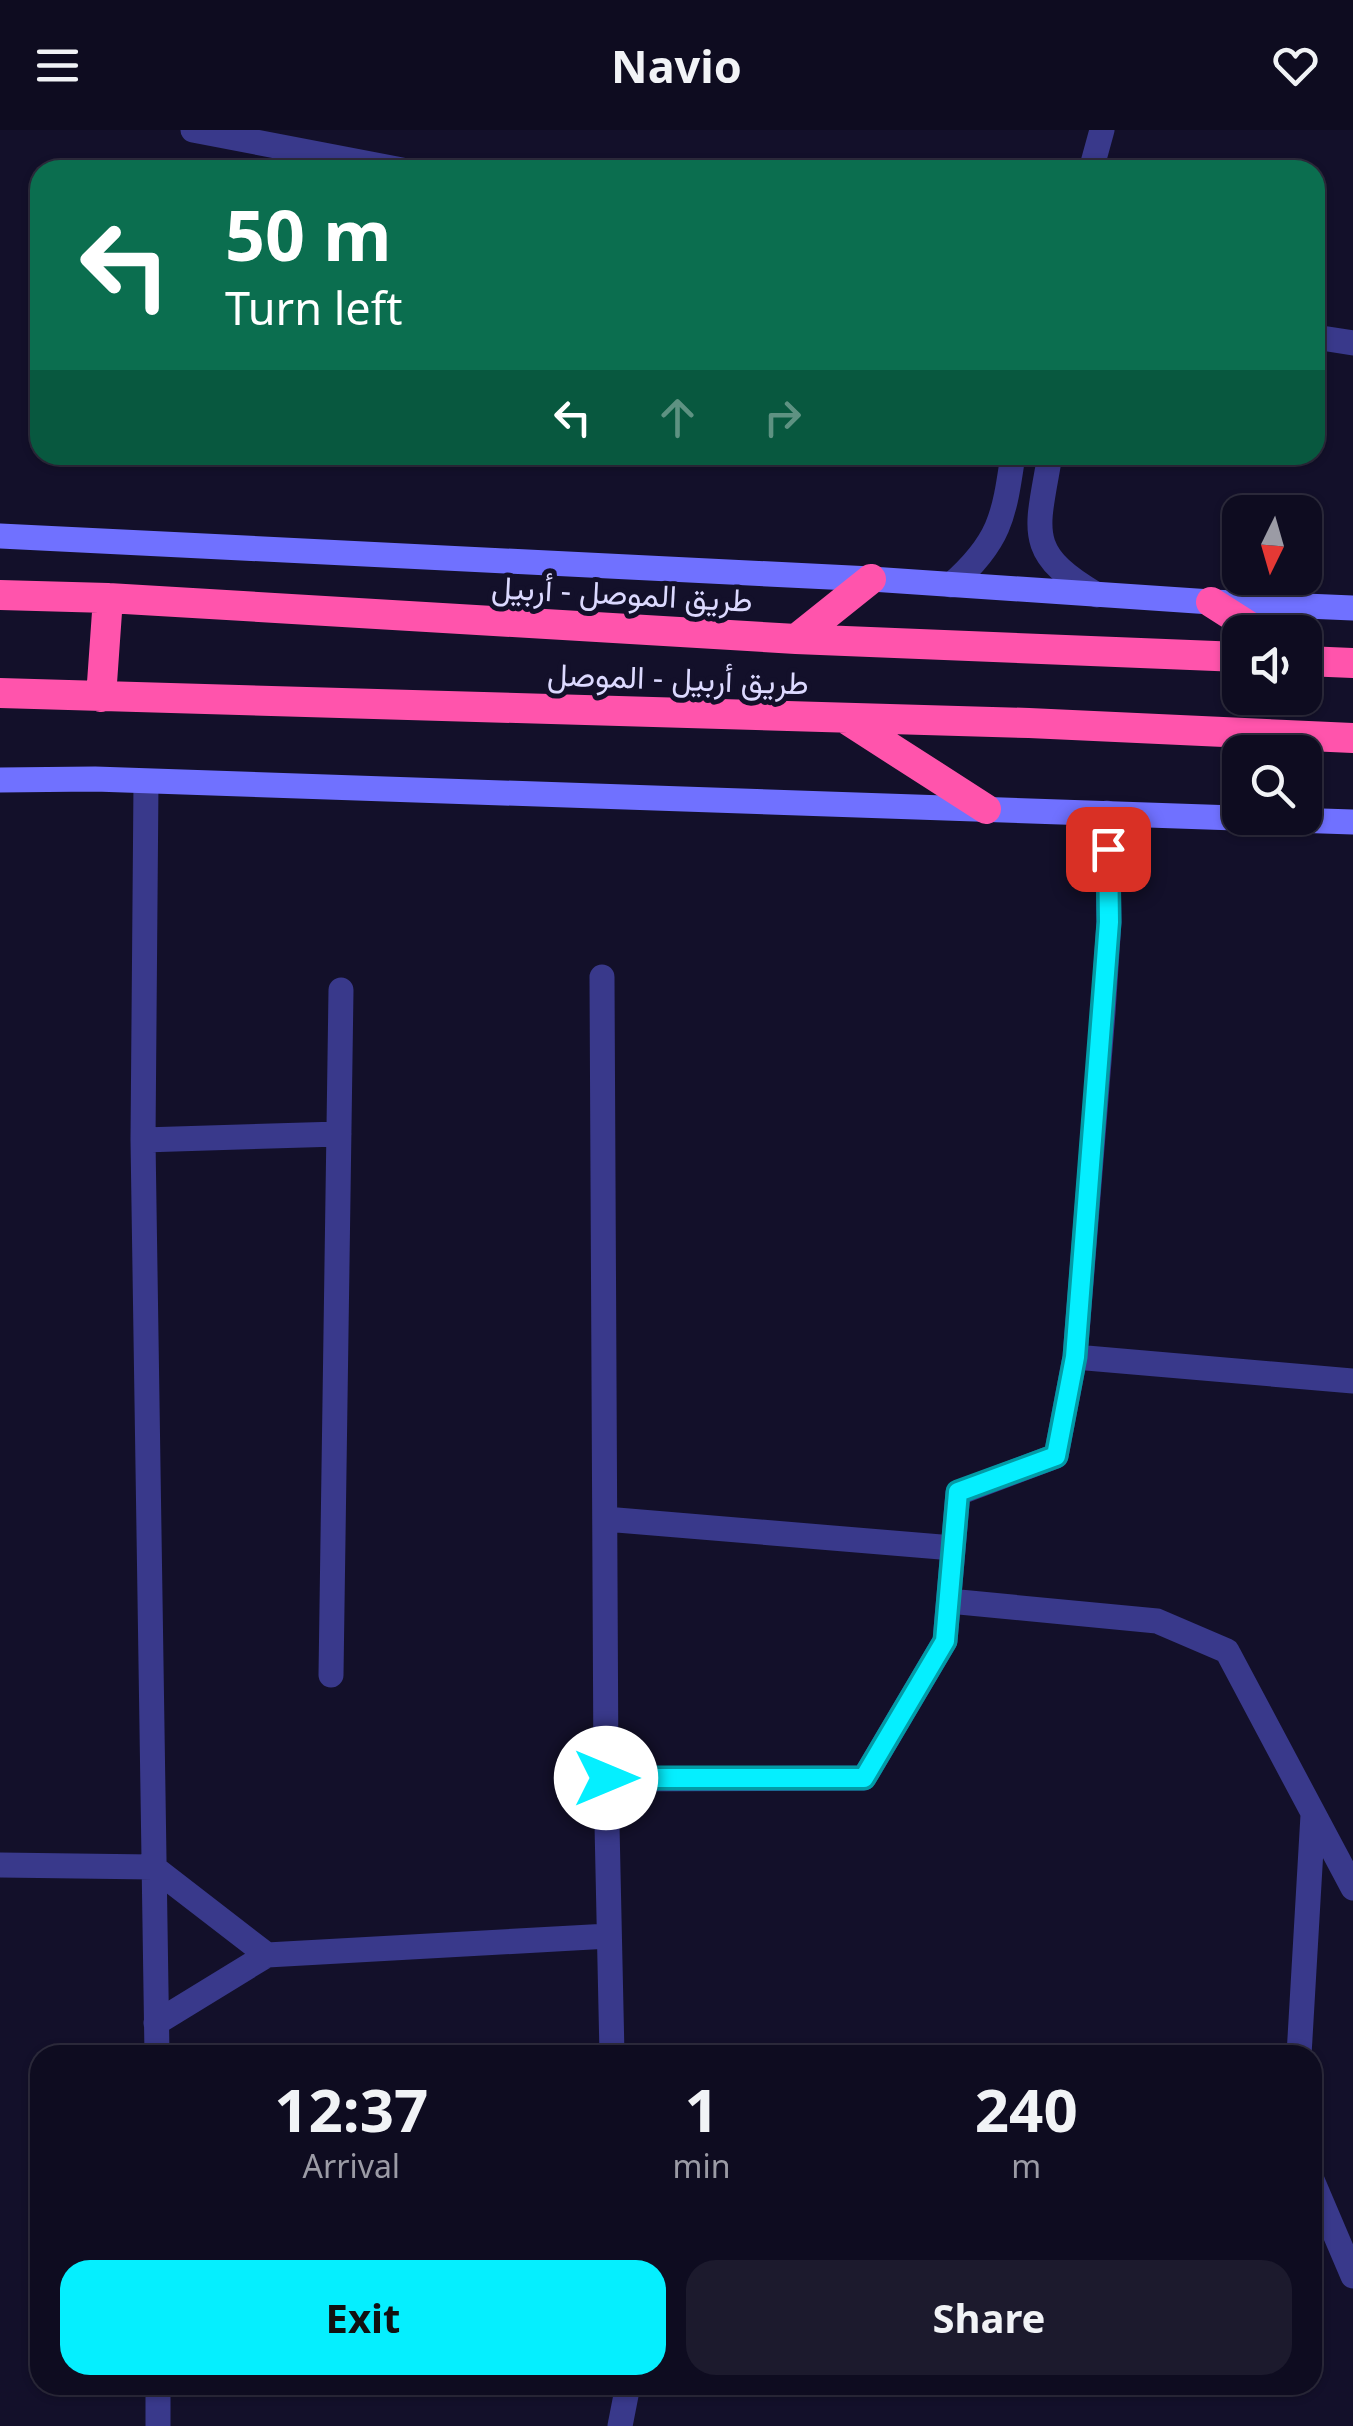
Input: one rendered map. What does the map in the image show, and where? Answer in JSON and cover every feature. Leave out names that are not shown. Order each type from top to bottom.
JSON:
[{"type":"highway","points":[[796,639],[872,579]]},
{"type":"highway","name":"طريق الموصل - أربيل","points":[[0,596],[108,598],[796,639],[1222,657]]},
{"type":"highway","points":[[101,697],[108,598]]},
{"type":"highway","points":[[1212,602],[1232,615]]},
{"type":"highway","points":[[1322,662],[1353,663]]},
{"type":"highway","name":"طريق أربيل - الموصل","points":[[0,693],[1029,723],[1353,738]]},
{"type":"highway","points":[[847,719],[986,809]]},
{"type":"main road","points":[[0,536],[872,579],[1353,608]]},
{"type":"main road","points":[[0,780],[1353,822]]},
{"type":"street","points":[[193,130],[350,160]]},
{"type":"street","points":[[1093,160],[1102,130]]},
{"type":"street","points":[[1325,339],[1353,343]]},
{"type":"street","points":[[951,585],[976,564],[1000,524],[1010,465]]},
{"type":"street","points":[[1049,465],[1039,538],[1048,560],[1098,595]]},
{"type":"street","points":[[146,782],[143,1140],[156,2045]]},
{"type":"street","points":[[606,1778],[864,1778],[945,1641],[958,1492],[1056,1456],[1075,1357],[1109,922],[1107,812]]},
{"type":"street","points":[[602,977],[606,1778],[612,2045]]},
{"type":"street","points":[[330,1675],[341,990]]},
{"type":"street","points":[[143,1140],[339,1134]]},
{"type":"street","points":[[1075,1357],[1353,1381]]},
{"type":"street","points":[[605,1519],[953,1548]]},
{"type":"street","points":[[948,1602],[1156,1622],[1228,1651],[1353,1888]]},
{"type":"street","points":[[1301,2045],[1313,1815]]},
{"type":"street","points":[[0,1865],[154,1868],[267,1955]]},
{"type":"street","points":[[156,2023],[267,1955],[609,1936]]},
{"type":"street","points":[[1322,2203],[1353,2276]]},
{"type":"street","points":[[158,2395],[158,2426]]},
{"type":"street","points":[[620,2426],[626,2395]]},
{"type":"route","points":[[606,1778],[864,1778],[945,1641],[958,1492],[1056,1456],[1075,1357],[1109,922],[1108,849]]}]
